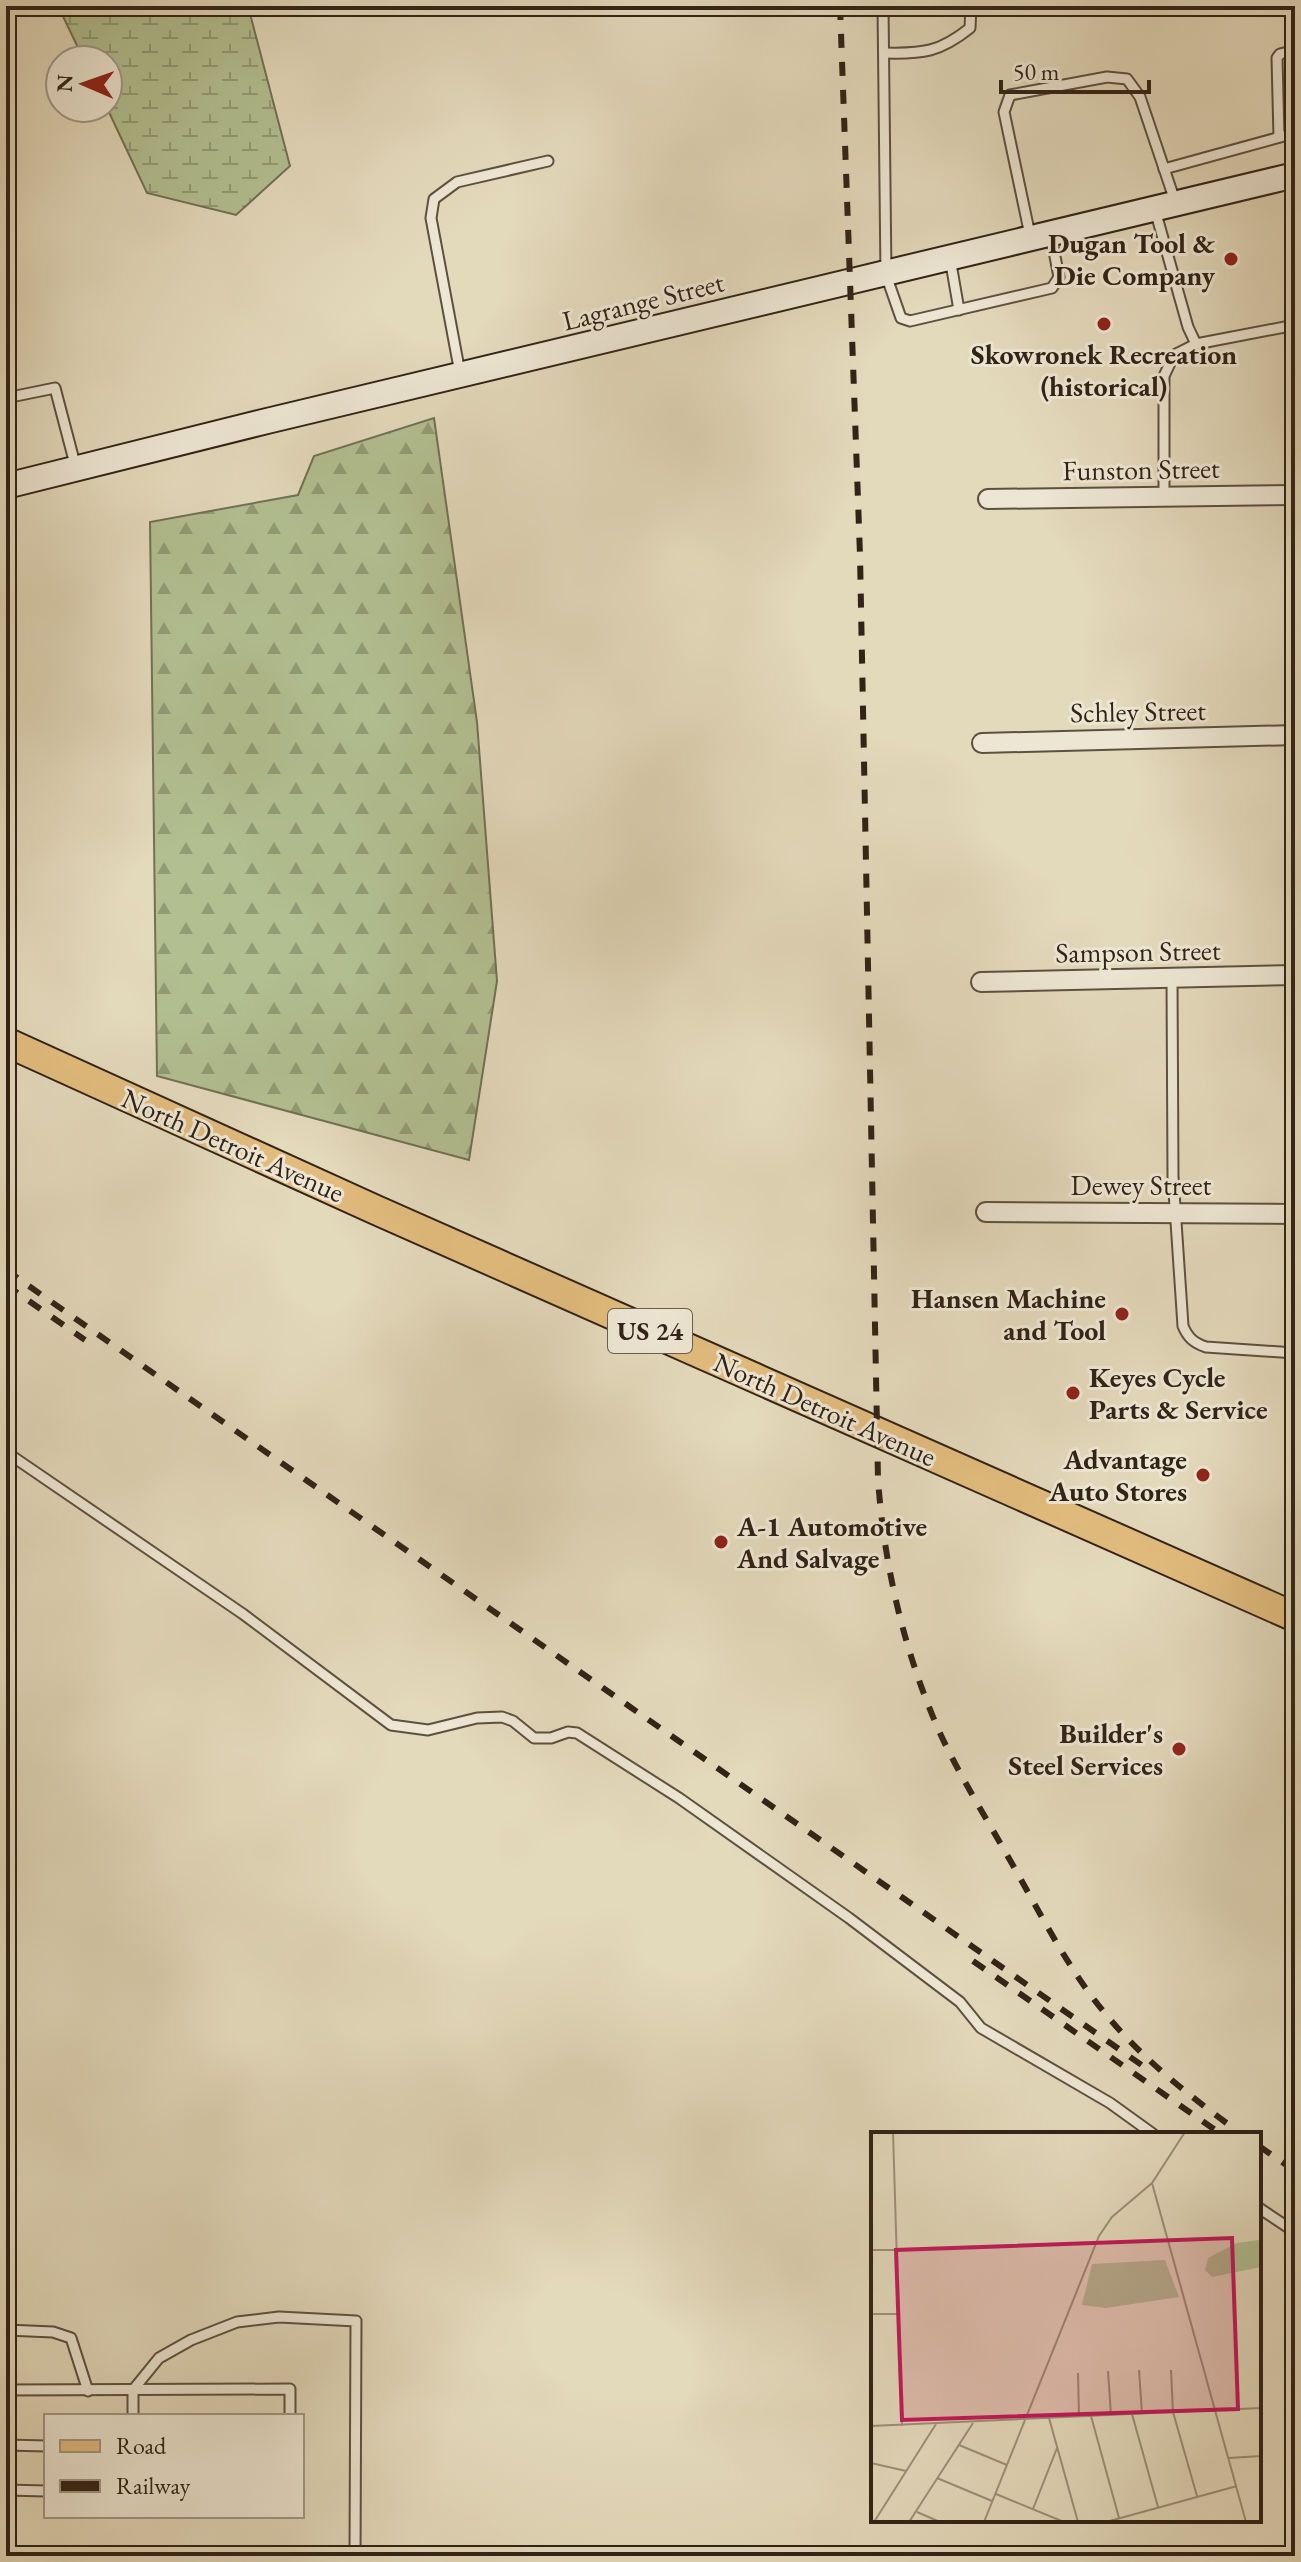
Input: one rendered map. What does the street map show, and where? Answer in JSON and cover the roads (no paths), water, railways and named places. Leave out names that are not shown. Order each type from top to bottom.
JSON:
[{"type":"main road","name":"Lagrange Street","points":[[6,486],[1295,175]]},
{"type":"main road","name":"North Detroit Avenue","points":[[6,1042],[376,1210],[1295,1617]]},
{"type":"street","name":"Funston Street","points":[[988,499],[1295,495]]},
{"type":"street","name":"Schley Street","points":[[982,743],[1295,735]]},
{"type":"street","name":"Sampson Street","points":[[981,982],[1295,975]]},
{"type":"street","name":"Dewey Street","points":[[986,1212],[1295,1214]]},
{"type":"lane","points":[[883,6],[886,275],[901,318],[910,321],[1052,288],[1059,277],[1041,236],[1004,112],[1010,95],[1107,77],[1127,79],[1140,97],[1164,169],[1165,207],[1188,327],[1196,344]]},
{"type":"lane","points":[[885,53],[912,54],[948,45],[970,28],[971,6]]},
{"type":"lane","points":[[1279,137],[1277,58],[1280,54],[1295,50]]},
{"type":"lane","points":[[1164,169],[1295,133]]},
{"type":"lane","points":[[461,376],[431,218],[434,199],[457,182],[548,161]]},
{"type":"lane","points":[[950,258],[959,310]]},
{"type":"lane","points":[[1164,497],[1164,376],[1174,355],[1196,344],[1295,325]]},
{"type":"lane","points":[[6,398],[55,388],[76,468]]},
{"type":"lane","points":[[1172,978],[1172,1163],[1183,1326],[1187,1336],[1206,1347],[1295,1353]]},
{"type":"lane","points":[[6,1452],[243,1614],[391,1725],[428,1730],[463,1721],[502,1717],[513,1721],[534,1738],[577,1733],[679,1798],[849,1918],[960,2002],[981,2028],[1110,2103],[1150,2132]]},
{"type":"lane","points":[[1261,2209],[1295,2232]]},
{"type":"lane","points":[[133,2414],[133,2390],[159,2358],[191,2340],[237,2322],[279,2317],[356,2321],[355,2556]]},
{"type":"lane","points":[[6,2330],[53,2332],[71,2338],[88,2391]]},
{"type":"lane","points":[[6,2390],[290,2389],[290,2414]]},
{"type":"lane","points":[[6,2445],[44,2446]]},
{"type":"lane","points":[[6,2490],[44,2491]]},
{"type":"railway","points":[[840,6],[860,555],[878,1479],[885,1544],[906,1639],[939,1731],[1047,1927],[1095,2001],[1123,2034],[1153,2064],[1236,2130]]},
{"type":"railway","points":[[6,1270],[1143,2066]]},
{"type":"railway","points":[[6,1285],[85,1340]]},
{"type":"railway","points":[[973,1961],[1218,2132]]},
{"type":"railway","points":[[1261,2147],[1295,2171]]},
{"type":"place","name":"Dugan Tool & Die Company","points":[[1231,259]]},
{"type":"place","name":"Skowronek Recreation (historical)","points":[[1104,324]]},
{"type":"place","name":"Hansen Machine and Tool","points":[[1122,1314]]},
{"type":"place","name":"Keyes Cycle Parts & Service","points":[[1073,1393]]},
{"type":"place","name":"Advantage Auto Stores","points":[[1203,1475]]},
{"type":"place","name":"A-1 Automotive And Salvage","points":[[721,1542]]},
{"type":"place","name":"Builder's Steel Services","points":[[1179,1749]]}]
